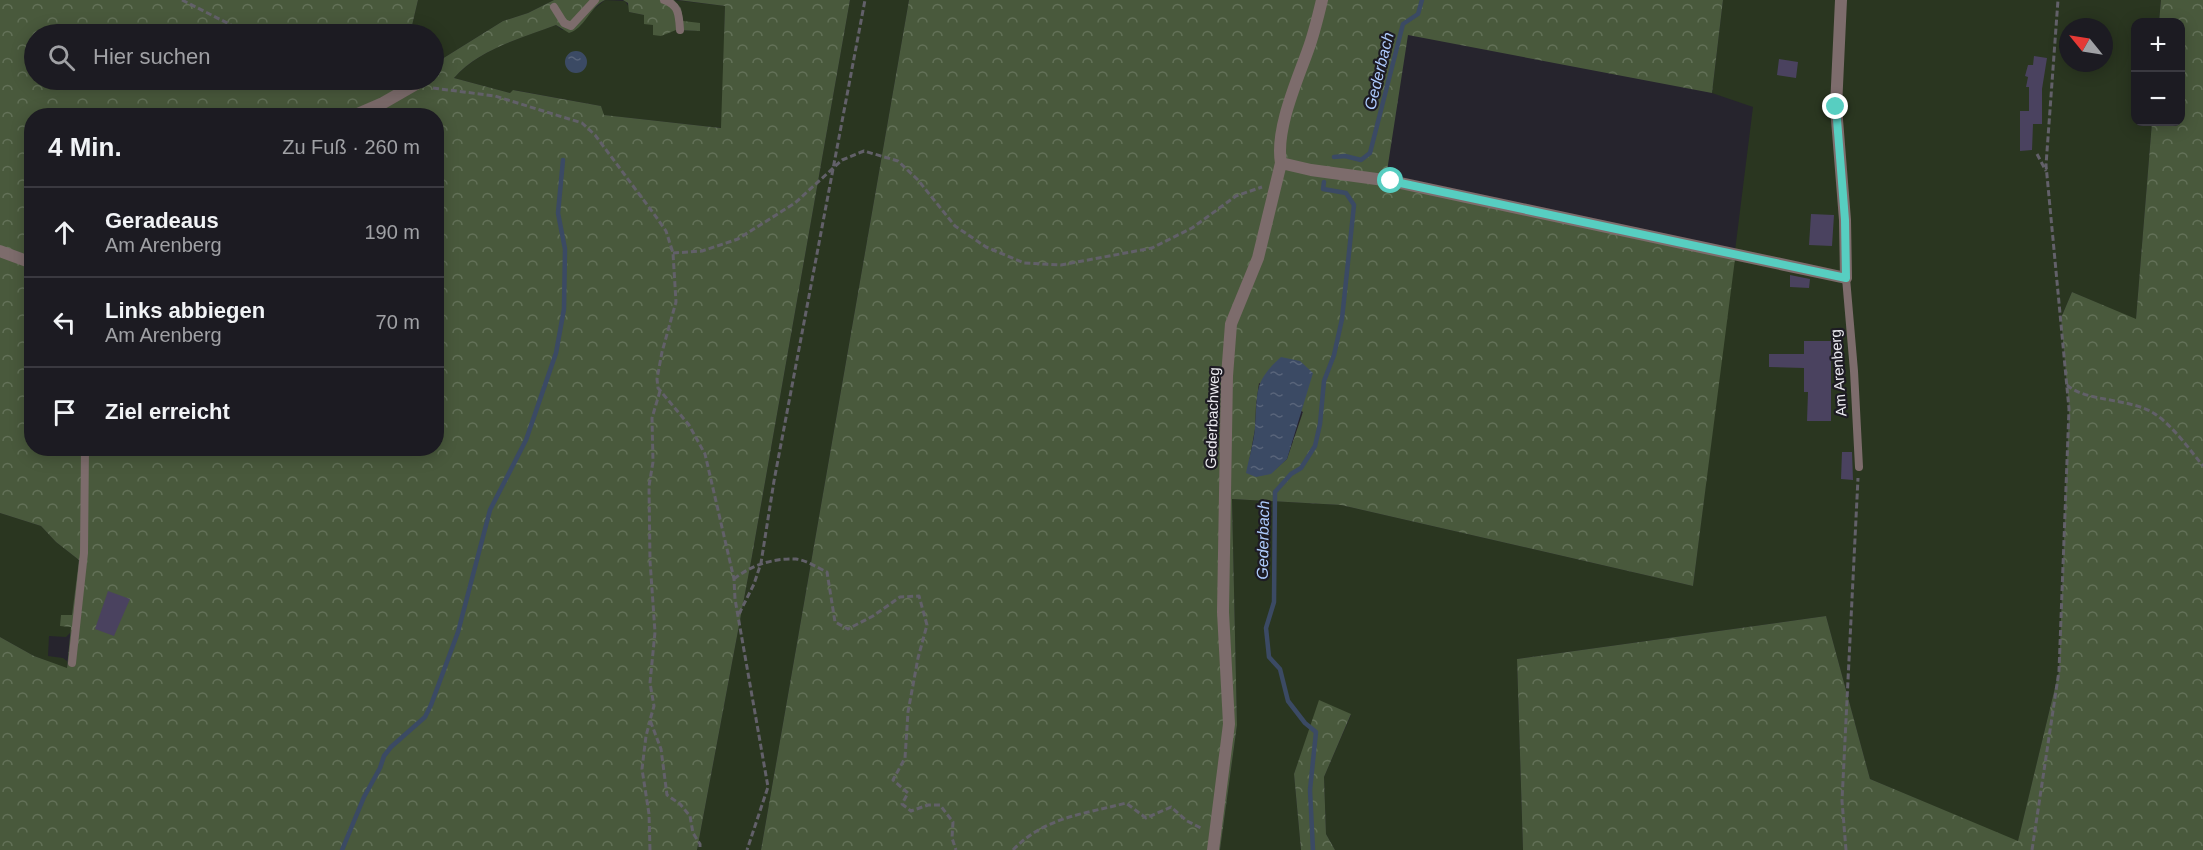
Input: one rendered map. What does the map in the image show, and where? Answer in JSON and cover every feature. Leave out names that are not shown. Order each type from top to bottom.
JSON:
[{"type":"street","name":"Gederbachweg","points":[[1213,850],[1229,724],[1223,612],[1227,376],[1231,324],[1258,258],[1281,163],[1278,150],[1291,97],[1323,0]]},
{"type":"street","name":"Am Arenberg","points":[[1841,0],[1836,107],[1845,220],[1846,278]]},
{"type":"street","points":[[371,108],[405,90]]},
{"type":"street","points":[[1281,163],[1311,170],[1391,181],[1846,278]]},
{"type":"street","points":[[0,251],[24,260]]},
{"type":"lane","points":[[554,7],[564,23],[571,26],[595,0]]},
{"type":"lane","points":[[664,0],[677,9],[680,30]]},
{"type":"lane","name":"Am Arenberg","points":[[1846,278],[1859,467]]},
{"type":"lane","points":[[72,663],[84,553],[85,456]]},
{"type":"path","points":[[182,0],[229,24]]},
{"type":"path","points":[[738,615],[754,584],[761,563],[774,480],[865,0]]},
{"type":"path","points":[[2032,850],[2059,671],[2069,409],[2046,165],[2058,0]]},
{"type":"path","points":[[444,90],[495,96],[582,123],[595,135],[666,231],[673,253],[676,302],[657,379],[660,391],[689,425],[705,454],[734,579],[738,615],[768,787],[747,850]]},
{"type":"path","points":[[673,253],[702,251],[738,239],[795,203],[842,160],[864,151],[898,161],[918,180],[955,226],[986,247],[1024,263],[1061,265],[1152,248],[1192,228],[1236,196],[1276,182]]},
{"type":"path","points":[[2037,154],[2047,172]]},
{"type":"path","points":[[2067,385],[2076,393],[2113,399],[2155,414],[2187,445],[2203,466]]},
{"type":"path","points":[[650,850],[649,814],[642,769],[646,736],[654,706],[650,682],[655,632],[650,561],[649,486],[652,462],[652,418],[660,391]]},
{"type":"path","points":[[1846,850],[1842,801],[1859,467]]},
{"type":"path","points":[[734,579],[761,563],[798,559],[827,572],[835,622],[848,629],[873,616],[900,597],[919,596],[927,625],[908,712],[905,758],[893,780],[908,793],[902,804],[911,811],[928,805],[940,805],[953,822],[952,838],[956,850]]},
{"type":"path","points":[[650,720],[661,749],[667,795],[680,804],[690,816],[693,833],[700,844],[700,850]]},
{"type":"path","points":[[1013,850],[1024,838],[1057,820],[1126,803],[1146,818],[1171,807],[1187,821],[1215,834]]},
{"type":"green space","points":[[0,0],[418,0],[412,24],[24,24],[24,90],[444,90],[444,58],[503,21],[528,13],[554,0],[605,0],[574,31],[569,33],[556,25],[515,40],[476,59],[454,78],[510,93],[513,90],[601,106],[604,115],[721,128],[725,6],[678,0],[850,0],[752,556],[697,850],[0,850],[0,637],[34,656],[67,668],[71,627],[60,626],[61,615],[72,615],[79,560],[56,542],[41,526],[0,513]]},
{"type":"green space","points":[[418,0],[554,0],[528,13],[503,21],[444,58],[444,24],[412,24]]},
{"type":"green space","points":[[605,0],[625,1],[629,12],[644,15],[653,25],[676,30],[700,31],[683,22],[681,8],[674,0],[725,6],[722,128],[603,115],[601,106],[514,90],[510,93],[454,78],[476,59],[515,40],[556,25],[562,30],[580,26],[587,15]]},
{"type":"green space","points":[[623,0],[674,0],[681,8],[683,21],[700,23],[700,31],[676,30],[661,36],[653,35],[653,25],[644,24],[644,15],[629,12],[628,3]]},
{"type":"green space","points":[[850,0],[909,0],[761,850],[697,850],[752,556]]},
{"type":"green space","points":[[909,0],[1723,0],[1712,93],[1408,35],[1385,184],[1735,259],[1693,586],[1341,505],[1232,499],[1237,725],[1220,850],[761,850]],"holes":[[[1259,383],[1303,412],[1287,459],[1270,474],[1247,473],[1255,429]]]},
{"type":"green space","points":[[1723,0],[2161,0],[2159,18],[2131,18],[2131,126],[2152,126],[2136,320],[2072,292],[2061,318],[2069,409],[2059,671],[2018,842],[1870,779],[1826,616],[1517,659],[1523,850],[1335,850],[1326,834],[1324,777],[1351,715],[1320,701],[1294,774],[1301,850],[1220,850],[1237,725],[1232,499],[1341,505],[1693,586],[1753,107],[1712,93]]},
{"type":"green space","points":[[2161,0],[2203,0],[2203,850],[1523,850],[1517,659],[1826,616],[1870,779],[2018,841],[2059,671],[2069,409],[2061,318],[2072,292],[2136,319],[2152,126],[2185,126],[2185,18],[2159,18]]},
{"type":"green space","points":[[0,513],[41,526],[56,542],[79,560],[72,616],[61,615],[71,627],[71,632],[66,637],[49,636],[48,656],[63,658],[67,661],[67,669],[34,656],[0,637]]},
{"type":"green space","points":[[1319,700],[1351,714],[1324,777],[1326,834],[1335,850],[1301,850],[1294,774]]},
{"type":"water","points":[[572,51],[580,51],[587,58],[587,66],[580,73],[572,73],[565,66],[565,58]]},
{"type":"water","points":[[1281,357],[1300,361],[1313,373],[1287,459],[1271,474],[1256,477],[1246,473],[1253,444],[1257,396],[1261,381]]},
{"type":"building","points":[[2034,56],[2047,58],[2042,89],[2042,124],[2033,124],[2032,150],[2020,151],[2020,111],[2029,111],[2029,87],[2026,87],[2028,77],[2025,76],[2028,65],[2033,65]]},
{"type":"building","points":[[1779,59],[1798,62],[1796,78],[1777,75]]},
{"type":"building","points":[[1811,214],[1834,215],[1832,246],[1809,245]]},
{"type":"building","points":[[1790,275],[1810,279],[1809,288],[1790,287]]},
{"type":"building","points":[[1804,341],[1831,341],[1831,421],[1807,421],[1808,392],[1804,392],[1804,368],[1769,367],[1769,354],[1804,354]]},
{"type":"building","points":[[1842,452],[1852,452],[1853,480],[1841,479]]},
{"type":"building","points":[[108,591],[130,599],[114,636],[95,629]]},
{"type":"waterway","name":"Gederbach","points":[[1334,157],[1345,156],[1361,160],[1370,153],[1403,24],[1418,14],[1422,0]]},
{"type":"waterway","points":[[342,850],[384,756],[425,717],[431,705],[458,632],[490,510],[526,440],[556,353],[564,309],[565,249],[558,213],[563,160]]},
{"type":"waterway","name":"Gederbach","points":[[1313,850],[1310,790],[1316,732],[1305,723],[1288,701],[1280,669],[1269,657],[1266,628],[1274,602],[1275,492],[1291,474],[1301,468],[1315,446],[1320,424],[1324,381],[1334,355],[1342,319],[1354,205],[1346,193],[1323,189],[1324,182]]},
{"type":"route","points":[[1391,181],[1846,278],[1845,220],[1836,107]]}]
